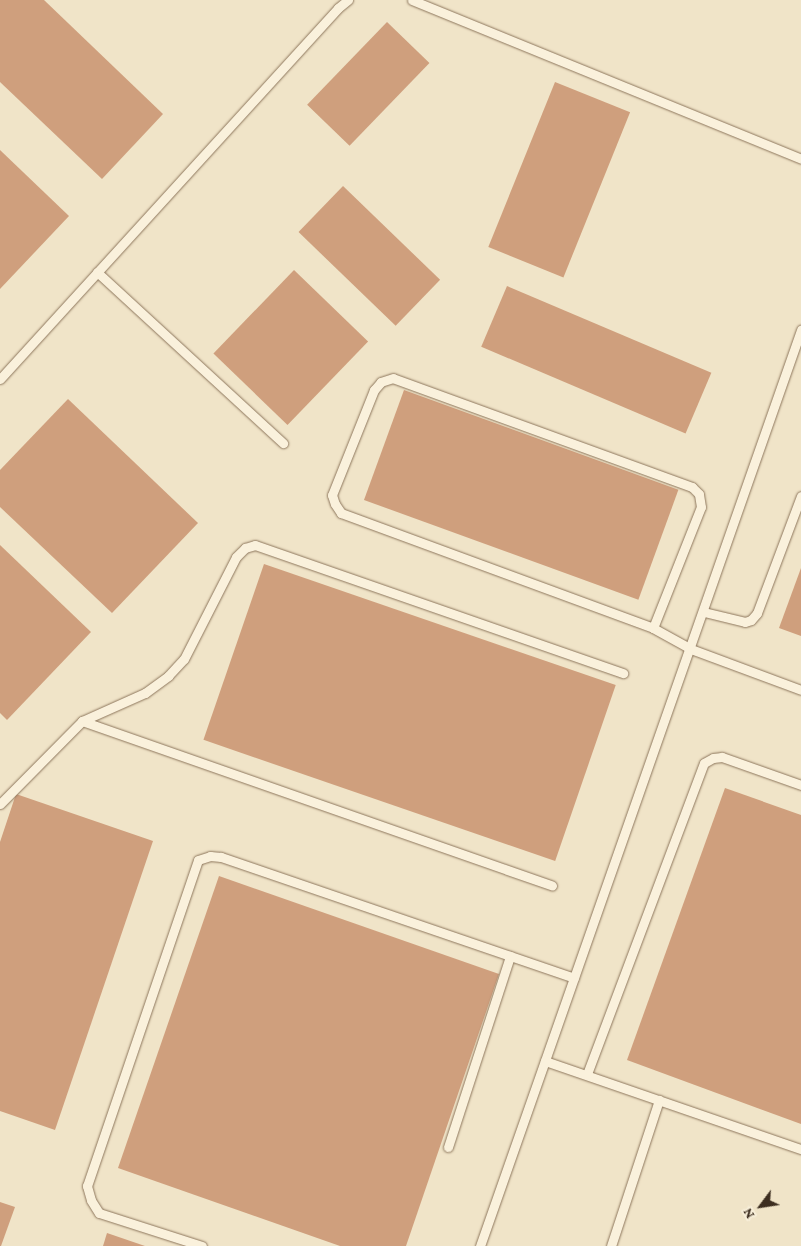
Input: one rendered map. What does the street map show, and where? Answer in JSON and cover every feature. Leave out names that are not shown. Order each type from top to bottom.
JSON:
[{"type":"lane","points":[[0,379],[338,8],[348,0]]},
{"type":"lane","points":[[412,0],[801,159]]},
{"type":"lane","points":[[97,272],[283,442]]},
{"type":"lane","points":[[480,1246],[704,612],[801,330]]},
{"type":"lane","points":[[653,628],[701,507],[699,494],[692,487],[393,378],[381,382],[374,390],[332,494],[335,504],[341,513],[653,628],[691,649],[801,690]]},
{"type":"lane","points":[[704,612],[746,622],[757,613],[801,496]]},
{"type":"lane","points":[[0,804],[82,721],[145,693],[168,676],[184,659],[236,556],[245,548],[255,545],[622,673]]},
{"type":"lane","points":[[82,721],[552,886]]},
{"type":"lane","points":[[586,1074],[704,763],[713,758],[722,758],[801,785]]},
{"type":"lane","points":[[202,1246],[99,1213],[91,1200],[86,1186],[198,860],[221,857],[574,978]]},
{"type":"lane","points":[[448,1147],[510,956]]},
{"type":"lane","points":[[545,1060],[801,1149]]},
{"type":"lane","points":[[611,1246],[659,1100]]},
{"type":"building","points":[[0,0],[44,0],[163,114],[102,179],[0,82]]},
{"type":"building","points":[[387,22],[429,63],[350,146],[307,105]]},
{"type":"building","points":[[555,82],[630,112],[563,277],[488,247]]},
{"type":"building","points":[[0,150],[69,216],[0,289]]},
{"type":"building","points":[[343,186],[440,280],[396,326],[299,232]]},
{"type":"building","points":[[294,270],[368,342],[288,425],[213,353]]},
{"type":"building","points":[[507,286],[711,373],[686,433],[481,347]]},
{"type":"building","points":[[404,390],[678,490],[638,600],[364,500]]},
{"type":"building","points":[[68,399],[198,523],[112,613],[0,507],[0,470]]},
{"type":"building","points":[[0,545],[91,632],[7,720],[0,713]]},
{"type":"building","points":[[264,564],[616,685],[555,861],[203,740]]},
{"type":"building","points":[[801,568],[801,636],[779,628]]},
{"type":"building","points":[[725,788],[801,815],[801,1124],[627,1060]]},
{"type":"building","points":[[16,794],[153,841],[55,1130],[0,1111],[0,842]]},
{"type":"building","points":[[219,876],[499,974],[406,1246],[340,1246],[118,1168]]},
{"type":"building","points":[[0,1202],[15,1207],[1,1246],[0,1246]]},
{"type":"building","points":[[107,1233],[145,1246],[103,1246]]}]
